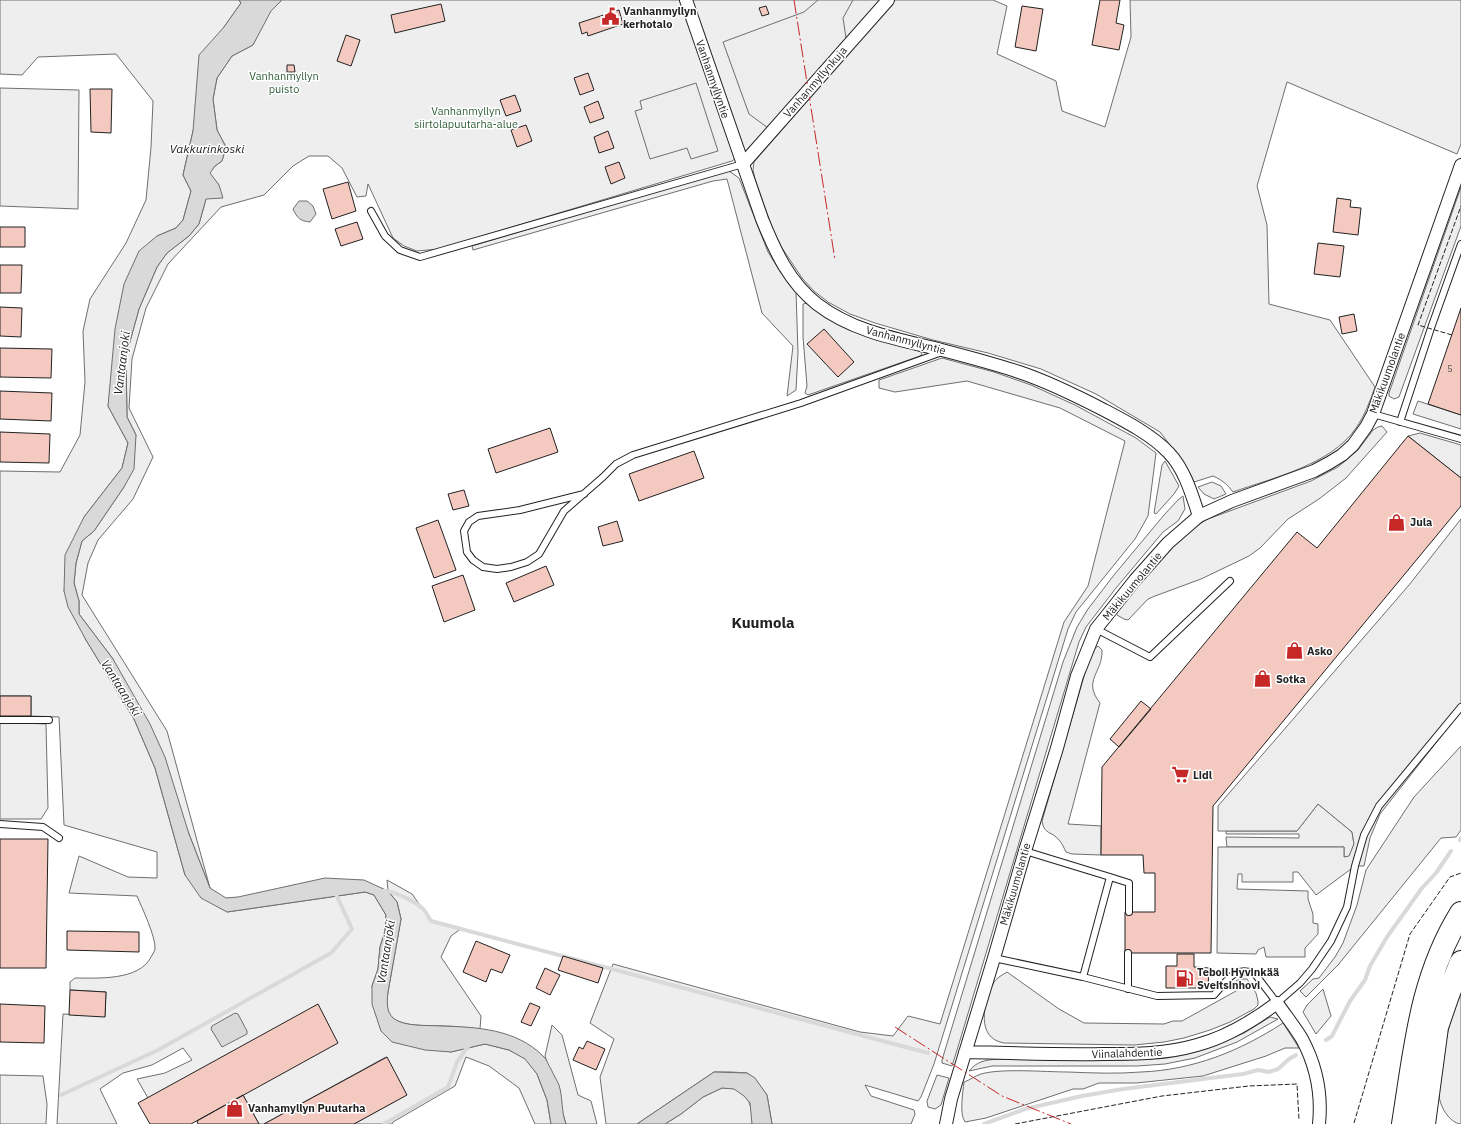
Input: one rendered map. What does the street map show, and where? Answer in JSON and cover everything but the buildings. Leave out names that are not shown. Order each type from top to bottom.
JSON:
[{"type":"highway","points":[[1403,1124],[1415,1040],[1422,1009],[1439,957],[1461,913]]},
{"type":"highway","points":[[1424,1124],[1437,1027],[1461,962]]},
{"type":"street","name":"Vanhanmyllyntie","points":[[686,0],[742,164],[772,244],[794,282],[806,294],[829,312],[854,325],[877,334],[945,351],[1033,377],[1066,391],[1139,430],[1170,454],[1189,488],[1199,516]]},
{"type":"street","name":"Vanhanmyllynkuja","points":[[742,164],[888,0]]},
{"type":"street","name":"Mäkikuumolantie","points":[[948,1122],[951,1099],[1077,676],[1096,630],[1135,580],[1168,543],[1199,516],[1232,501],[1309,473],[1329,464],[1353,445],[1373,414],[1461,165]]},
{"type":"street","name":"Viinalahdentie","points":[[965,1052],[1147,1054],[1174,1051],[1198,1045],[1220,1037],[1252,1021],[1277,1004]]},
{"type":"street","points":[[1277,1004],[1302,1039],[1310,1057],[1318,1090],[1320,1124]]},
{"type":"lane","points":[[372,211],[386,236],[400,250],[420,257],[742,164]]},
{"type":"lane","points":[[1400,422],[1461,244]]},
{"type":"lane","points":[[584,494],[520,510],[478,516],[469,522],[464,531],[467,552],[473,560],[483,567],[497,569],[511,567],[527,562],[539,554],[564,511],[584,494],[616,464],[634,455],[801,403],[945,351]]},
{"type":"lane","points":[[1373,414],[1461,439]]},
{"type":"lane","points":[[1096,630],[1150,657],[1230,580]]},
{"type":"lane","points":[[994,958],[1083,977],[1157,996],[1214,995],[1234,973],[1244,970],[1254,974],[1277,1004],[1300,983],[1312,969],[1335,935],[1347,907],[1355,866],[1364,835],[1379,806],[1461,707]]},
{"type":"lane","points":[[0,720],[49,720]]},
{"type":"lane","points":[[0,824],[43,827],[59,838]]},
{"type":"lane","points":[[1025,851],[1129,883],[1129,912]]},
{"type":"lane","points":[[1083,977],[1110,877]]},
{"type":"lane","points":[[1128,953],[1128,989]]},
{"type":"green space","points":[[0,0],[239,0],[241,3],[224,27],[193,131],[183,175],[191,191],[183,220],[176,228],[157,236],[108,406],[128,443],[122,468],[84,517],[64,591],[86,640],[134,719],[155,768],[185,875],[227,912],[365,892],[374,895],[386,915],[385,931],[380,947],[378,969],[372,986],[381,1031],[451,1052],[485,1044],[509,1050],[526,1059],[537,1074],[547,1100],[551,1124],[535,1124],[519,1088],[489,1066],[466,1057],[455,1086],[392,1124],[354,1124],[406,1095],[386,1057],[264,1124],[259,1124],[243,1095],[148,1098],[137,1079],[165,1073],[192,1060],[183,1048],[152,1065],[123,1073],[100,1089],[117,1124],[57,1124],[63,1014],[105,1016],[106,992],[70,990],[70,982],[75,978],[106,978],[127,974],[145,965],[155,949],[151,930],[137,896],[69,893],[79,856],[128,877],[157,878],[157,852],[64,825],[59,717],[31,716],[31,696],[0,696],[0,471],[60,472],[80,435],[85,382],[83,331],[90,299],[126,243],[146,200],[151,147],[153,101],[116,54],[38,57],[22,75],[0,74]]},
{"type":"green space","name":"Vanhanmyllyn siirtolapuutarha-alue","points":[[273,0],[882,0],[846,38],[751,147],[732,161],[439,249],[417,251],[404,246],[393,238],[368,184],[366,196],[357,197],[342,168],[328,156],[309,156],[293,166],[264,195],[221,207],[168,264],[146,308],[132,359],[129,408],[153,457],[133,499],[98,540],[88,563],[82,595],[167,731],[210,888],[189,834],[113,659],[79,614],[79,601],[74,583],[76,563],[82,541],[94,531],[124,487],[136,435],[127,417],[126,356],[139,309],[157,267],[167,253],[189,236],[199,224],[206,199],[219,185],[209,173],[222,161],[226,147],[217,130],[213,99],[217,78],[232,56],[253,45]]},
{"type":"green space","points":[[895,0],[993,0],[1007,6],[997,54],[1056,81],[1062,111],[1105,127],[1131,37],[1130,0],[1461,0],[1461,144],[1457,154],[1287,82],[1257,186],[1267,225],[1269,304],[1330,320],[1375,387],[1362,418],[1345,441],[1332,452],[1300,469],[1233,492],[1224,482],[1213,476],[1194,482],[1184,463],[1160,432],[1096,394],[1041,369],[988,353],[933,340],[850,314],[828,302],[814,291],[802,278],[776,239],[755,179],[753,170],[754,162]]},
{"type":"green space","points":[[0,88],[79,90],[78,209],[0,206]]},
{"type":"green space","points":[[729,171],[739,178],[768,252],[781,273],[796,291],[798,353],[796,390],[787,396],[793,346],[762,313],[727,179],[713,181],[473,250],[472,246],[713,174]]},
{"type":"green space","points":[[1461,187],[1461,226],[1399,397],[1394,399],[1389,396],[1389,393]]},
{"type":"green space","points":[[808,303],[858,333],[920,351],[922,354],[920,356],[808,395],[805,393],[807,386],[803,337],[803,304]]},
{"type":"green space","points":[[942,358],[994,372],[1031,385],[1075,405],[1136,438],[1156,453],[1148,516],[1135,539],[1076,612],[1068,629],[934,1064],[921,1097],[918,1101],[865,1085],[871,1096],[914,1110],[915,1114],[911,1124],[772,1124],[767,1095],[755,1079],[747,1073],[714,1072],[637,1124],[606,1124],[600,1077],[614,1039],[590,1023],[613,964],[860,1032],[893,1036],[908,1016],[940,1024],[1064,622],[1088,586],[1125,441],[1060,408],[967,381],[895,392],[879,388],[879,380]]},
{"type":"green space","points":[[1418,401],[1461,415],[1461,429],[1413,414]]},
{"type":"green space","points":[[1382,426],[1387,432],[1346,478],[1319,499],[1288,519],[1260,548],[1249,556],[1201,579],[1148,599],[1128,620],[1117,615],[1116,610],[1158,560],[1194,528],[1208,519],[1311,481],[1338,467],[1358,450],[1373,430]]},
{"type":"green space","points":[[1165,461],[1179,486],[1174,494],[1156,514],[1154,513],[1162,465]]},
{"type":"green space","points":[[1212,482],[1221,486],[1226,494],[1214,499],[1204,494],[1198,487]]},
{"type":"green space","points":[[1183,496],[1185,509],[1178,521],[1163,532],[1116,588],[1086,627],[1079,642],[952,1066],[942,1063],[1063,662],[1077,627],[1088,609],[1114,575],[1164,515]]},
{"type":"green space","points":[[1098,646],[1102,650],[1100,665],[1093,682],[1093,688],[1100,703],[1068,824],[1101,826],[1101,855],[1072,854],[1066,852],[1059,840],[1054,835],[1046,831],[1042,821],[1089,659],[1093,650]]},
{"type":"green space","points":[[0,722],[46,724],[48,808],[41,819],[0,819]]},
{"type":"green space","points":[[1461,746],[1461,830],[1456,837],[1441,838],[1338,965],[1306,997],[1300,991],[1313,979],[1319,978],[1335,957],[1343,943],[1357,905],[1366,870],[1414,797]]},
{"type":"green space","points":[[1318,804],[1352,832],[1354,844],[1349,857],[1344,857],[1344,847],[1227,847],[1226,837],[1299,838],[1299,834],[1226,834],[1226,831],[1297,831]]},
{"type":"green space","points":[[387,880],[412,894],[431,921],[462,928],[451,936],[441,957],[481,1016],[480,1029],[406,1024],[399,1022],[389,1014],[387,1006],[388,995],[401,919],[397,902],[388,891]]},
{"type":"green space","points":[[1007,972],[1059,1009],[1084,1023],[1164,1024],[1173,1021],[1182,1021],[1236,991],[1236,981],[1239,979],[1247,979],[1256,993],[1258,1005],[1254,1009],[1230,1022],[1210,1030],[1164,1042],[1134,1045],[1004,1043],[995,1040],[989,1034],[985,1027],[984,1018],[987,1000],[994,982]]},
{"type":"green space","points":[[1461,980],[1461,1124],[1452,1120],[1446,1113],[1439,1098],[1439,1089],[1440,1072],[1449,1024]]},
{"type":"green space","points":[[1323,989],[1331,1016],[1316,1034],[1303,1012],[1307,1005]]},
{"type":"green space","points":[[1270,1017],[1278,1019],[1237,1042],[1195,1058],[1165,1064],[1137,1066],[992,1066],[969,1071],[975,1065],[982,1062],[998,1059],[1151,1059],[1224,1041],[1244,1033]]},
{"type":"green space","points":[[1283,1023],[1299,1048],[1285,1048],[1266,1056],[1203,1076],[1136,1083],[1099,1083],[1083,1089],[1073,1089],[986,1118],[965,1122],[963,1118],[962,1103],[964,1082],[981,1074],[1000,1071],[1123,1073],[1179,1067],[1197,1063],[1233,1050]]},
{"type":"green space","points":[[552,1025],[562,1035],[578,1095],[591,1101],[597,1124],[566,1124],[545,1056]]},
{"type":"green space","points":[[0,1075],[43,1076],[47,1104],[46,1124],[0,1124]]},
{"type":"green space","points":[[937,1075],[949,1078],[941,1105],[935,1109],[928,1107],[927,1101]]},
{"type":"green space","points":[[722,1088],[735,1089],[744,1095],[750,1104],[752,1124],[665,1124],[703,1097]]},
{"type":"shaded area","points":[[818,0],[853,0],[843,18],[846,38],[768,128],[749,114],[723,42],[804,12]]},
{"type":"shaded area","points":[[696,83],[718,151],[691,159],[687,148],[650,159],[635,111],[642,109],[640,101]]},
{"type":"shaded area","points":[[1420,433],[1461,445],[1461,478],[1408,436]]},
{"type":"shaded area","points":[[1461,519],[1461,711],[1380,814],[1370,838],[1364,866],[1355,866],[1316,895],[1298,872],[1293,872],[1293,882],[1242,882],[1242,874],[1238,874],[1237,889],[1308,891],[1308,899],[1313,914],[1313,923],[1318,924],[1318,934],[1305,948],[1305,957],[1266,957],[1264,947],[1258,950],[1256,954],[1217,953],[1218,847],[1344,847],[1344,857],[1349,856],[1354,844],[1352,832],[1318,804],[1297,831],[1218,831],[1218,806],[1409,585]]},
{"type":"water","points":[[239,0],[282,0],[271,11],[253,45],[232,56],[217,78],[213,99],[217,130],[226,147],[222,161],[215,166],[210,173],[219,185],[223,198],[206,199],[199,224],[189,236],[167,253],[157,267],[139,309],[126,356],[127,417],[136,435],[134,469],[124,487],[94,531],[82,541],[76,563],[74,583],[79,601],[79,614],[113,659],[150,724],[165,757],[189,834],[210,888],[226,898],[238,897],[325,878],[364,880],[388,891],[397,902],[401,919],[387,999],[389,1012],[393,1018],[409,1024],[468,1027],[495,1031],[521,1040],[546,1059],[558,1083],[566,1124],[551,1124],[547,1100],[537,1074],[525,1059],[509,1050],[485,1044],[451,1052],[425,1050],[392,1042],[381,1031],[372,1004],[372,986],[378,969],[380,947],[385,931],[386,915],[374,895],[365,892],[227,912],[201,898],[185,875],[155,768],[134,719],[86,640],[68,607],[64,591],[65,555],[84,517],[122,468],[128,443],[108,406],[115,329],[124,284],[139,251],[157,236],[176,228],[183,220],[191,191],[183,175],[193,131],[199,55],[224,27],[241,3]]},
{"type":"water","points":[[299,201],[307,201],[313,206],[316,214],[310,222],[301,220],[294,212],[293,209]]},
{"type":"water","points":[[235,1013],[238,1014],[247,1031],[247,1034],[222,1047],[211,1029],[212,1026]]},
{"type":"water","points":[[714,1072],[747,1073],[755,1078],[767,1095],[772,1124],[752,1124],[750,1103],[744,1096],[734,1089],[722,1088],[703,1097],[665,1124],[637,1124]]},
{"type":"waterway","points":[[1326,1040],[1332,1036],[1350,1001],[1365,980],[1370,966],[1387,937],[1451,851]]},
{"type":"waterway","points":[[384,891],[398,894],[415,903],[426,912],[431,921],[928,1053]]},
{"type":"waterway","points":[[61,1095],[158,1050],[331,953],[352,929],[335,892]]},
{"type":"waterway","points":[[384,1124],[448,1087],[457,1062],[469,1045]]},
{"type":"waterway","points":[[984,1124],[1025,1109],[1082,1096],[1123,1089],[1243,1074],[1258,1070],[1269,1072],[1278,1069],[1296,1055]]},
{"type":"fence","points":[[1452,335],[1418,325],[1461,206]]},
{"type":"fence","points":[[1354,1123],[1410,934],[1450,877],[1461,873]]},
{"type":"fence","points":[[1015,1124],[1162,1096],[1249,1086],[1297,1084],[1299,1120]]},
{"type":"power","points":[[794,0],[835,260]]},
{"type":"power","points":[[895,1027],[1002,1096],[1071,1124]]},
{"type":"place","name":"Vanhanmyllyn kerhotalo","points":[[610,17]]},
{"type":"place","name":"Jula","points":[[1397,522]]},
{"type":"place","name":"Asko","points":[[1294,651]]},
{"type":"place","name":"Sotka","points":[[1263,679]]},
{"type":"place","name":"Lidl","points":[[1180,775]]},
{"type":"place","name":"Teboil Hyvinkää Sveitsinhovi","points":[[1184,978]]},
{"type":"place","name":"Vanhamyllyn Puutarha","points":[[235,1108]]},
{"type":"district","name":"Kuumola","points":[[763,623]]},
{"type":"park label","name":"Vanhanmyllyn puisto","points":[[284,82]]},
{"type":"water label","name":"Vakkurinkoski","points":[[207,149]]},
{"type":"water label","name":"Vantaanjoki","points":[[122,363]]},
{"type":"water label","name":"Vantaanjoki","points":[[121,688]]},
{"type":"water label","name":"Vantaanjoki","points":[[386,952]]}]
